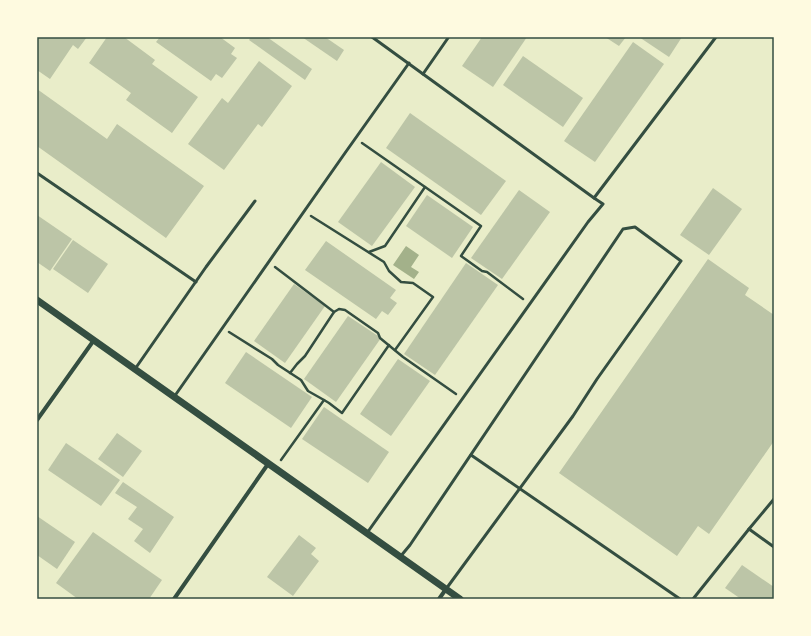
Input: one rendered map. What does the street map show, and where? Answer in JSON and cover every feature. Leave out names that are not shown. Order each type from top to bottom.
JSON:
[{"type":"street","points":[[37,300],[460,599]]},
{"type":"street","points":[[37,420],[94,340]]},
{"type":"street","points":[[174,599],[268,464]]},
{"type":"street","points":[[439,599],[446,589]]},
{"type":"lane","points":[[367,533],[588,222],[603,204],[372,37]]},
{"type":"lane","points":[[594,198],[716,37]]},
{"type":"lane","points":[[423,74],[448,38]]},
{"type":"lane","points":[[174,397],[409,63]]},
{"type":"lane","points":[[37,173],[196,282]]},
{"type":"lane","points":[[135,369],[255,200]]},
{"type":"lane","points":[[400,558],[623,229],[635,227],[682,261],[597,379],[573,416],[446,589]]},
{"type":"lane","points":[[471,455],[680,599]]},
{"type":"lane","points":[[693,599],[774,499]]},
{"type":"lane","points":[[749,529],[774,547]]},
{"type":"path","points":[[355,138],[481,226],[461,256],[482,271],[487,272],[530,304]]},
{"type":"path","points":[[369,252],[385,246],[426,188]]},
{"type":"path","points":[[304,212],[384,262],[389,271],[401,282],[413,283],[433,298],[395,350]]},
{"type":"path","points":[[268,262],[334,312]]},
{"type":"path","points":[[290,373],[305,356],[334,312],[339,309],[345,310],[378,333],[380,338],[389,346],[463,399]]},
{"type":"path","points":[[222,328],[272,359],[278,365],[301,380],[308,391],[342,412],[389,346]]},
{"type":"path","points":[[275,468],[324,400]]},
{"type":"shaded area","points":[[406,246],[419,255],[411,267],[419,272],[414,279],[393,265]]},
{"type":"building","points":[[37,37],[87,37],[78,49],[73,45],[50,79],[37,70]]},
{"type":"building","points":[[107,37],[124,37],[155,60],[152,64],[198,97],[172,133],[126,100],[131,93],[89,63]]},
{"type":"building","points":[[160,37],[220,37],[235,48],[231,54],[237,58],[222,78],[216,74],[211,81],[156,42]]},
{"type":"building","points":[[251,37],[267,37],[312,69],[305,80],[249,40]]},
{"type":"building","points":[[302,37],[325,37],[344,50],[337,61]]},
{"type":"building","points":[[482,37],[527,37],[493,87],[462,66]]},
{"type":"building","points":[[605,37],[626,37],[619,46]]},
{"type":"building","points":[[639,37],[682,37],[669,57]]},
{"type":"building","points":[[633,42],[664,64],[595,162],[564,141]]},
{"type":"building","points":[[523,56],[583,98],[563,127],[503,85]]},
{"type":"building","points":[[259,61],[292,86],[262,127],[258,124],[224,170],[188,144],[222,98],[228,103]]},
{"type":"building","points":[[37,89],[107,139],[117,124],[204,186],[166,238],[37,146]]},
{"type":"building","points":[[410,113],[506,181],[481,215],[386,148]]},
{"type":"building","points":[[381,162],[415,187],[372,246],[338,222]]},
{"type":"building","points":[[713,188],[742,209],[709,255],[680,235]]},
{"type":"building","points":[[519,190],[550,212],[502,279],[471,258]]},
{"type":"building","points":[[427,195],[473,227],[452,258],[406,226]]},
{"type":"building","points":[[37,215],[72,239],[50,271],[37,262]]},
{"type":"building","points":[[73,240],[108,264],[88,293],[53,269]]},
{"type":"building","points":[[326,241],[396,290],[390,298],[397,303],[388,315],[382,311],[376,319],[305,270]]},
{"type":"building","points":[[708,259],[749,288],[745,295],[774,315],[774,441],[709,534],[698,526],[677,556],[559,473]]},
{"type":"building","points":[[466,263],[498,285],[435,375],[404,354]]},
{"type":"building","points":[[294,284],[325,306],[285,363],[254,341]]},
{"type":"building","points":[[348,316],[381,338],[336,402],[304,379]]},
{"type":"building","points":[[246,352],[312,397],[291,428],[225,383]]},
{"type":"building","points":[[398,359],[430,381],[391,436],[360,414]]},
{"type":"building","points":[[324,407],[389,452],[368,483],[302,439]]},
{"type":"building","points":[[117,433],[142,451],[123,477],[98,459]]},
{"type":"building","points":[[66,443],[120,480],[101,506],[48,470]]},
{"type":"building","points":[[123,482],[174,517],[150,553],[134,541],[143,529],[128,519],[137,507],[115,493]]},
{"type":"building","points":[[37,516],[75,542],[57,569],[37,555]]},
{"type":"building","points":[[93,532],[162,580],[149,599],[78,599],[56,583]]},
{"type":"building","points":[[299,535],[316,548],[311,554],[319,561],[293,596],[267,577]]},
{"type":"building","points":[[742,565],[774,587],[774,599],[741,599],[725,588]]}]
